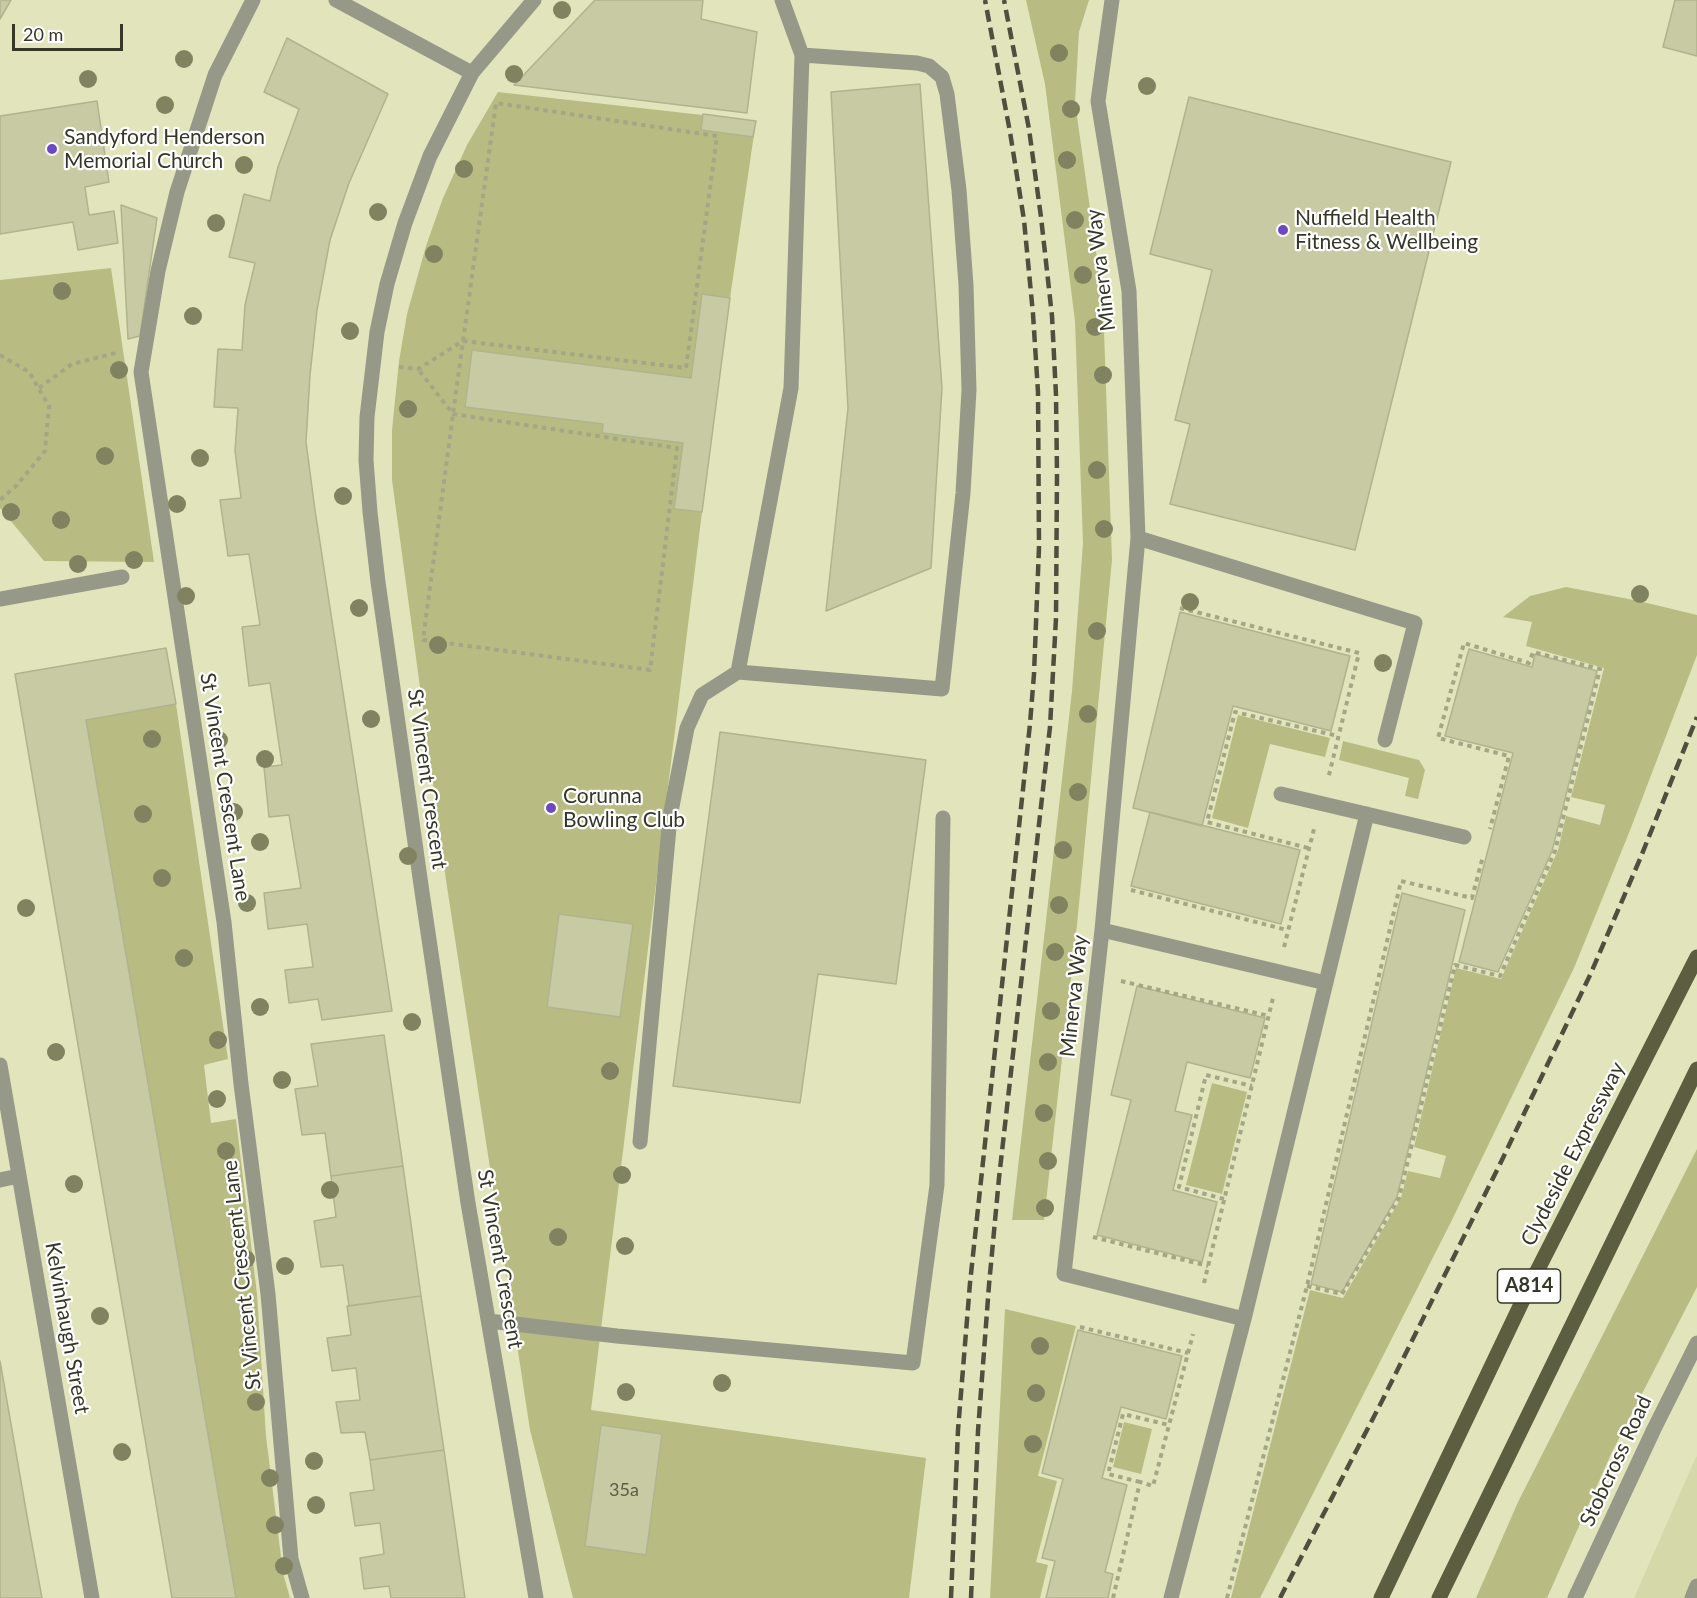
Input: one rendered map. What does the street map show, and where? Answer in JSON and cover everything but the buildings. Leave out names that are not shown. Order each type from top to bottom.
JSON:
[{"type":"main road","points":[[1686,979],[1697,950]]},
{"type":"main road","name":"Clydeside Expressway","points":[[1381,1598],[1532,1281],[1697,957]]},
{"type":"main road","name":"A814","points":[[1439,1598],[1697,1070]]},
{"type":"street","name":"St Vincent Crescent Lane","points":[[253,0],[215,75],[177,192],[158,271],[141,372],[224,922],[241,1084],[268,1294],[291,1559],[302,1598]]},
{"type":"street","points":[[336,0],[472,73]]},
{"type":"street","name":"St Vincent Crescent","points":[[534,0],[472,73],[430,156],[405,223],[387,284],[372,363],[366,460],[372,535],[468,1203],[537,1598]]},
{"type":"street","points":[[738,672],[791,388],[802,55],[782,0]]},
{"type":"street","name":"Minerva Way","points":[[1112,0],[1098,102],[1129,291],[1138,538],[1102,930],[1064,1274],[1244,1319]]},
{"type":"street","points":[[639,1142],[670,817],[687,728],[702,695],[738,672],[942,689],[963,493],[969,390],[966,285],[959,190],[947,94],[942,77],[929,66],[917,63],[802,55]]},
{"type":"street","points":[[1138,538],[1415,623],[1385,740]]},
{"type":"street","points":[[0,599],[122,577]]},
{"type":"street","points":[[1281,794],[1464,837]]},
{"type":"street","points":[[1171,1598],[1244,1319],[1367,814]]},
{"type":"street","points":[[489,1321],[617,1336],[913,1362],[937,1185],[943,818]]},
{"type":"street","points":[[1102,930],[1326,984]]},
{"type":"street","name":"Kelvinhaugh Street","points":[[0,1065],[92,1598]]},
{"type":"street","points":[[0,1180],[19,1176]]},
{"type":"street","name":"Stobcross Road","points":[[1575,1598],[1697,1343]]},
{"type":"street","points":[[1692,1598],[1697,1586]]},
{"type":"path","points":[[372,363],[418,369],[464,341],[686,368],[717,136],[496,103],[464,341],[453,414],[423,640],[650,670],[677,448],[453,414],[418,369]]},
{"type":"path","points":[[39,388],[72,364],[146,345]]},
{"type":"path","points":[[0,355],[29,372],[49,406],[45,451],[0,500]]},
{"type":"path","points":[[1169,1425],[1123,1414],[1108,1474],[1153,1486],[1188,1353],[1269,1016],[1287,930],[1308,848],[1323,804],[1359,652],[1180,608]]},
{"type":"path","points":[[1307,1286],[1342,1294],[1399,1198],[1455,965],[1500,976],[1555,851],[1600,669],[1533,652],[1529,663],[1464,643],[1438,738],[1509,756],[1490,831]]},
{"type":"path","points":[[1308,848],[1207,822],[1235,712],[1338,736]]},
{"type":"path","points":[[1227,1598],[1307,1286],[1401,880],[1472,898],[1484,853]]},
{"type":"path","points":[[1131,890],[1287,930]]},
{"type":"path","points":[[1097,975],[1269,1016]]},
{"type":"path","points":[[1224,1199],[1179,1187],[1206,1075],[1251,1086]]},
{"type":"path","points":[[1069,1231],[1208,1266]]},
{"type":"path","points":[[1080,1327],[1188,1353]]},
{"type":"path","points":[[1113,1598],[1140,1482]]},
{"type":"shaded area","points":[[1026,0],[1089,0],[1079,32],[1075,102],[1103,301],[1112,560],[1077,925],[1044,1220],[1012,1220],[1072,691],[1083,543],[1075,321],[1045,84]]},
{"type":"shaded area","name":"Corunna Bowling Club","points":[[498,92],[756,121],[702,512],[591,1410],[926,1458],[909,1598],[573,1598],[530,1430],[446,880],[392,480],[392,430],[399,361],[407,314],[426,246],[443,198],[467,145]]},
{"type":"shaded area","points":[[111,268],[154,562],[44,561],[0,508],[0,280]]},
{"type":"shaded area","points":[[1566,587],[1697,615],[1697,655],[1629,833],[1574,968],[1451,1222],[1260,1598],[1231,1598],[1310,1290],[1343,1298],[1401,1198],[1408,1171],[1440,1178],[1446,1156],[1414,1147],[1456,968],[1501,979],[1558,850],[1566,816],[1600,825],[1605,805],[1571,797],[1604,668],[1526,646],[1532,622],[1503,617],[1530,596]]},
{"type":"shaded area","points":[[176,704],[228,1059],[204,1065],[211,1123],[236,1119],[257,1294],[266,1436],[283,1573],[290,1598],[236,1598],[86,720]]},
{"type":"shaded area","points":[[1238,715],[1330,738],[1325,757],[1270,744],[1248,828],[1212,818]]},
{"type":"shaded area","points":[[1343,741],[1419,760],[1425,770],[1418,799],[1405,796],[1409,778],[1339,760]]},
{"type":"shaded area","points":[[1212,1083],[1247,1092],[1222,1194],[1186,1185]]},
{"type":"shaded area","points":[[1697,1149],[1697,1287],[1612,1452],[1547,1598],[1476,1598],[1518,1502]]},
{"type":"shaded area","points":[[1005,1309],[1076,1326],[1038,1476],[1057,1481],[1036,1562],[1048,1565],[1040,1598],[990,1598]]},
{"type":"shaded area","points":[[1124,1422],[1152,1429],[1141,1474],[1113,1467]]},
{"type":"shaded area","points":[[1696,1457],[1697,1598],[1634,1598]]},
{"type":"railway","points":[[951,1598],[958,1430],[970,1283],[1030,724],[1039,547],[1038,392],[1024,220],[985,0]]},
{"type":"railway","points":[[971,1598],[978,1431],[989,1285],[1050,727],[1056,618],[1056,395],[1052,316],[1029,129],[1004,0]]},
{"type":"railway","points":[[1280,1598],[1382,1401],[1501,1162],[1591,973],[1697,717]]},
{"type":"place","name":"Sandyford Henderson Memorial Church","points":[[52,149]]},
{"type":"place","name":"Nuffield Health Fitness & Wellbeing","points":[[1283,230]]},
{"type":"place","name":"Corunna Bowling Club","points":[[551,808]]}]
